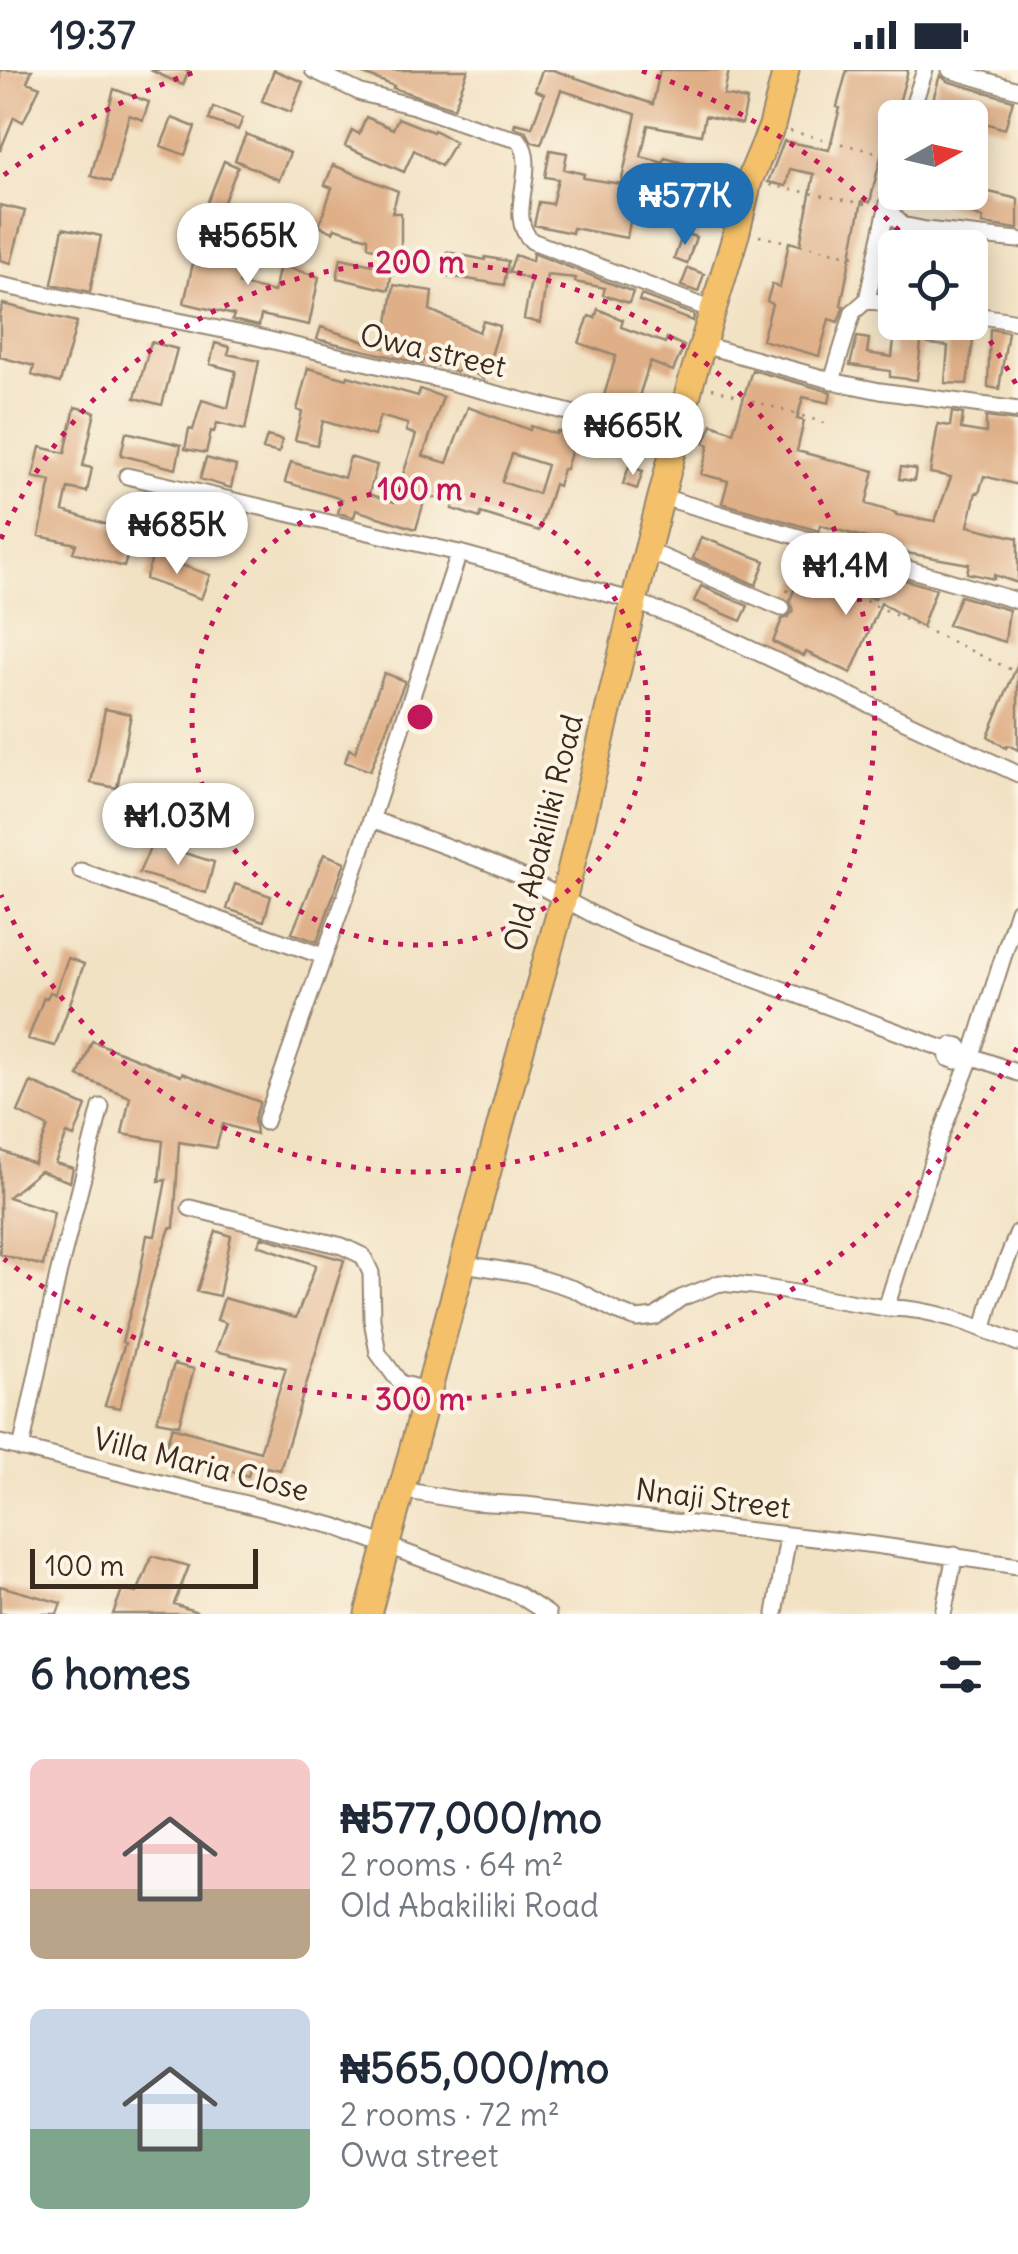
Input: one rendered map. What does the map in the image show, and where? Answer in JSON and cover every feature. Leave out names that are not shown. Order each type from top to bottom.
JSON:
[{"type":"main road","name":"Old Abakiliki Road","points":[[368,1614],[564,897],[691,382],[749,181],[772,126],[786,70]]},
{"type":"street","points":[[313,70],[361,93],[519,140],[526,152],[523,231],[532,241],[712,310]]},
{"type":"street","points":[[915,100],[925,70]]},
{"type":"street","points":[[950,70],[1018,90]]},
{"type":"street","points":[[832,380],[853,312],[868,300],[886,210]]},
{"type":"street","points":[[888,210],[902,224],[914,228],[1018,240]]},
{"type":"street","name":"Owa street","points":[[0,285],[248,335],[676,440]]},
{"type":"street","points":[[868,300],[878,302]]},
{"type":"street","points":[[988,317],[1018,322]]},
{"type":"street","points":[[703,345],[880,391],[1018,410]]},
{"type":"street","points":[[127,476],[459,553],[634,601],[714,632],[1018,774]]},
{"type":"street","points":[[662,497],[1018,601]]},
{"type":"street","points":[[648,551],[782,608]]},
{"type":"street","points":[[264,1122],[372,819],[459,553]]},
{"type":"street","points":[[372,819],[506,870],[632,934],[1018,1073]]},
{"type":"street","points":[[81,872],[323,956]]},
{"type":"street","points":[[886,1308],[939,1140],[960,1053],[1018,910]]},
{"type":"street","points":[[21,1449],[58,1275],[102,1107]]},
{"type":"street","points":[[190,1208],[342,1246],[363,1256],[371,1272],[372,1320],[378,1353],[400,1383],[429,1391]]},
{"type":"street","points":[[984,1328],[1018,1232]]},
{"type":"street","points":[[464,1264],[499,1268],[574,1289],[616,1312],[637,1318],[655,1317],[680,1298],[720,1283],[886,1308],[904,1307],[984,1328],[1018,1342]]},
{"type":"street","name":"Villa Maria Close","points":[[0,1443],[334,1526],[517,1594],[548,1614]]},
{"type":"street","name":"Nnaji Street","points":[[402,1490],[471,1502],[526,1505],[954,1555],[1018,1566]]},
{"type":"street","points":[[775,1614],[788,1536]]},
{"type":"street","points":[[943,1614],[954,1555]]},
{"type":"path","points":[[772,126],[877,153]]},
{"type":"path","points":[[749,181],[878,206]]},
{"type":"path","points":[[737,231],[875,260]]},
{"type":"path","points":[[691,382],[828,424]]},
{"type":"path","points":[[782,608],[794,567],[1018,673]]},
{"type":"building","points":[[0,70],[32,70],[27,82],[40,87],[23,122],[14,117],[0,151]]},
{"type":"building","points":[[150,70],[189,70],[183,85]]},
{"type":"building","points":[[274,70],[303,82],[291,112],[262,101]]},
{"type":"building","points":[[354,70],[468,70],[454,108]]},
{"type":"building","points":[[542,70],[553,70],[653,104],[660,70],[729,70],[724,95],[747,100],[742,124],[705,116],[701,135],[648,125],[641,157],[664,163],[665,158],[701,172],[696,192],[638,178],[627,238],[573,228],[572,233],[534,225],[539,202],[552,204],[558,179],[545,177],[550,150],[567,153],[564,169],[584,174],[583,178],[621,184],[636,114],[561,90],[541,144],[532,142],[526,131],[514,127],[515,123],[532,127],[544,94],[535,90]]},
{"type":"building","points":[[847,70],[908,70],[900,100],[878,100],[878,169],[870,202],[862,201],[841,305],[844,306],[838,322],[829,319],[819,356],[762,340],[772,304],[767,301],[772,284],[780,287],[789,242],[800,245],[814,174],[790,169],[786,186],[768,182],[784,141],[829,150],[840,108],[837,107]]},
{"type":"building","points":[[940,75],[947,81],[1013,100],[1005,129],[988,124],[988,100],[933,100]]},
{"type":"building","points":[[114,89],[149,102],[143,120],[129,115],[111,182],[91,176]]},
{"type":"building","points":[[213,107],[243,118],[238,130],[209,120]]},
{"type":"building","points":[[366,117],[393,129],[398,118],[455,142],[441,166],[414,150],[404,172],[345,146],[352,130],[359,134]]},
{"type":"building","points":[[172,118],[195,127],[185,155],[161,146]]},
{"type":"building","points":[[246,134],[290,153],[279,180],[235,160]]},
{"type":"building","points":[[224,161],[238,167],[220,211],[206,206]]},
{"type":"building","points":[[333,165],[398,191],[392,213],[401,213],[401,250],[395,250],[394,257],[368,246],[368,238],[319,226],[332,188],[325,185]]},
{"type":"building","points":[[988,192],[1018,199],[1018,229],[982,224],[983,218],[960,210],[988,210]]},
{"type":"building","points":[[0,205],[25,211],[11,263],[0,260]]},
{"type":"building","points":[[274,215],[299,220],[296,231],[288,229],[282,260],[268,257]]},
{"type":"building","points":[[63,228],[101,236],[90,292],[52,284]]},
{"type":"building","points":[[683,233],[696,237],[687,264],[674,259]]},
{"type":"building","points":[[218,237],[250,247],[239,284],[274,292],[280,265],[319,277],[309,325],[261,315],[259,326],[232,320],[234,315],[184,303],[195,254],[212,258]]},
{"type":"building","points":[[447,252],[508,261],[504,285],[443,275]]},
{"type":"building","points":[[533,253],[633,292],[629,303],[603,295],[605,288],[575,282],[576,278],[547,275],[540,323],[524,319],[531,280],[509,272],[515,255],[532,261]]},
{"type":"building","points":[[341,258],[392,269],[389,290],[337,278]]},
{"type":"building","points":[[688,268],[704,274],[698,292],[681,286]]},
{"type":"building","points":[[394,285],[432,291],[430,310],[479,332],[483,321],[500,326],[484,379],[460,365],[457,372],[422,360],[422,364],[317,339],[321,327],[384,348]]},
{"type":"building","points":[[641,295],[694,315],[693,321],[639,301]]},
{"type":"building","points":[[3,304],[77,322],[60,383],[32,375],[34,366],[0,357]]},
{"type":"building","points":[[598,309],[623,320],[621,327],[684,346],[673,371],[650,362],[635,409],[603,399],[616,356],[579,343],[589,316],[595,318]]},
{"type":"building","points":[[990,329],[1008,332],[999,389],[988,387]]},
{"type":"building","points":[[857,337],[869,339],[867,353],[892,357],[894,340],[921,340],[917,380],[850,365]]},
{"type":"building","points":[[929,340],[973,340],[967,384],[945,383],[948,346],[928,344]]},
{"type":"building","points":[[151,342],[177,349],[162,405],[135,398]]},
{"type":"building","points":[[215,343],[230,347],[228,354],[259,361],[245,430],[217,423],[206,453],[185,449],[189,429],[193,430],[202,400],[228,408],[236,371],[210,364]]},
{"type":"building","points":[[308,368],[418,396],[420,389],[443,397],[423,456],[447,463],[468,407],[530,430],[531,426],[576,436],[566,469],[558,486],[554,484],[539,531],[481,513],[480,518],[426,495],[416,529],[356,510],[354,517],[338,513],[342,499],[285,482],[291,462],[344,478],[350,457],[377,465],[369,494],[394,502],[416,435],[406,431],[408,424],[380,416],[374,436],[323,421],[317,445],[295,440],[302,412],[297,410]],"holes":[[[512,454],[547,465],[538,494],[502,482]]]},
{"type":"building","points":[[752,370],[831,392],[829,403],[803,397],[797,419],[804,421],[797,451],[874,471],[866,504],[896,515],[935,521],[951,477],[930,473],[938,424],[950,426],[952,412],[963,414],[961,429],[986,433],[986,417],[1018,421],[1018,485],[984,476],[968,526],[1018,538],[1018,583],[994,575],[994,579],[967,573],[969,564],[901,552],[902,548],[820,525],[819,531],[722,503],[728,481],[701,474],[709,445],[704,443],[712,424],[733,432]]},
{"type":"building","points":[[75,407],[95,412],[83,466],[92,468],[87,492],[68,488],[63,511],[134,533],[124,567],[73,552],[76,544],[39,536],[51,481],[33,477],[40,447],[65,453]]},
{"type":"building","points":[[126,432],[181,445],[176,469],[121,455]]},
{"type":"building","points":[[267,436],[282,440],[279,453],[263,449]]},
{"type":"building","points":[[206,458],[236,466],[231,488],[200,479]]},
{"type":"building","points":[[629,466],[643,471],[637,489],[623,484]]},
{"type":"building","points":[[901,467],[916,469],[914,481],[899,479]]},
{"type":"building","points":[[701,537],[765,561],[756,585],[693,558]]},
{"type":"building","points":[[153,555],[210,575],[201,599],[145,579]]},
{"type":"building","points":[[885,574],[936,589],[922,627],[881,603],[851,673],[773,642],[782,619],[793,611],[790,600],[798,580],[875,599]]},
{"type":"building","points":[[701,586],[748,606],[741,621],[694,601]]},
{"type":"building","points":[[960,596],[1009,610],[1005,642],[948,625]]},
{"type":"building","points":[[1018,663],[1018,750],[1008,745],[1006,748],[988,736]]},
{"type":"building","points":[[384,673],[405,681],[370,771],[345,762],[349,749],[355,752]]},
{"type":"building","points":[[105,709],[131,714],[117,788],[91,783]]},
{"type":"building","points":[[152,843],[214,862],[206,893],[139,873]]},
{"type":"building","points":[[324,854],[345,862],[317,942],[292,933]]},
{"type":"building","points":[[235,884],[271,896],[264,921],[227,909]]},
{"type":"building","points":[[68,958],[84,964],[55,1046],[28,1039],[44,997],[50,992],[55,994]]},
{"type":"building","points":[[92,1041],[260,1102],[254,1119],[256,1134],[223,1124],[216,1148],[179,1142],[174,1228],[170,1228],[151,1284],[120,1408],[105,1405],[125,1343],[122,1342],[147,1235],[155,1236],[166,1180],[159,1181],[163,1141],[122,1134],[130,1097],[78,1076]]},
{"type":"building","points":[[31,1082],[86,1106],[74,1137],[67,1134],[55,1163],[73,1168],[70,1182],[40,1171],[8,1197],[54,1212],[43,1266],[0,1254],[0,1150],[34,1164],[48,1127],[18,1112]]},
{"type":"building","points":[[216,1231],[231,1236],[219,1296],[197,1291]]},
{"type":"building","points":[[262,1237],[344,1260],[280,1470],[251,1464],[248,1476],[164,1452],[172,1427],[260,1452],[286,1368],[216,1351],[226,1323],[217,1320],[224,1298],[296,1318],[316,1265],[258,1245]]},
{"type":"building","points":[[174,1364],[194,1369],[179,1425],[157,1421]]},
{"type":"building","points":[[152,1556],[189,1566],[174,1604],[197,1614],[113,1614],[122,1590],[137,1593]]},
{"type":"building","points":[[0,1586],[61,1603],[57,1614],[0,1614]]}]
